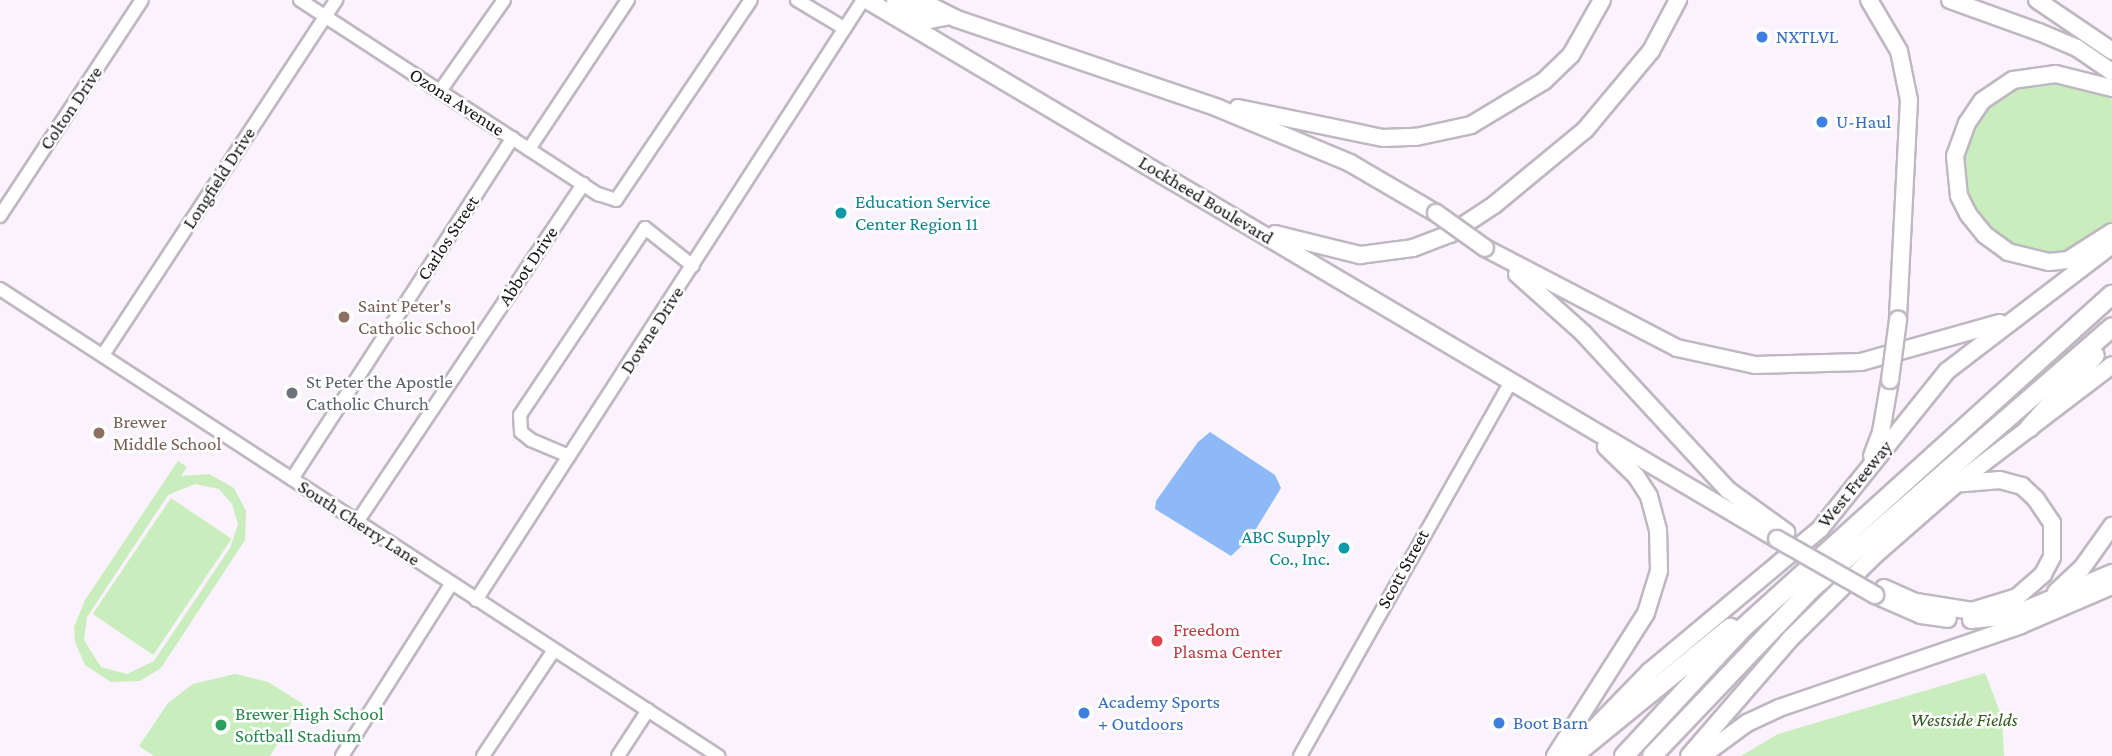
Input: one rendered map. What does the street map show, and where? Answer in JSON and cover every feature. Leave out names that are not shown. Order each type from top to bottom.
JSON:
[{"type":"highway","name":"West Freeway","points":[[1625,756],[1761,612],[2112,295]]},
{"type":"highway","points":[[1652,756],[1811,589],[2112,327]]},
{"type":"highway","points":[[2029,428],[2112,340]]},
{"type":"highway","points":[[1571,756],[1742,618],[1761,612]]},
{"type":"main road","points":[[895,0],[930,20],[950,16]]},
{"type":"main road","points":[[919,0],[950,16],[1218,108],[1350,163],[1436,213],[1485,248],[1583,332],[1728,490],[1781,535]]},
{"type":"main road","points":[[1218,108],[1233,106],[1383,138],[1443,133],[1493,115],[1544,81],[1571,55],[1602,0]]},
{"type":"main road","points":[[1255,229],[1360,255],[1413,248],[1450,234],[1494,205],[1585,130],[1651,51],[1678,0]]},
{"type":"main road","points":[[1864,475],[1881,432],[1898,320],[1909,100],[1899,51],[1869,0]]},
{"type":"main road","points":[[1950,0],[2039,32],[2112,72]]},
{"type":"main road","points":[[2037,0],[2112,51]]},
{"type":"main road","name":"Lockheed Boulevard","points":[[869,2],[1544,402]]},
{"type":"main road","points":[[2112,88],[2056,74],[2013,80],[1974,112],[1961,135],[1955,167],[1959,196],[1968,214],[1985,235],[2008,252],[2049,262],[2068,260],[2112,232]]},
{"type":"main road","name":"West Freeway","points":[[1571,756],[1641,679],[1821,529],[1935,384],[2009,320],[2112,245]]},
{"type":"main road","points":[[1485,248],[1677,348],[1755,365],[1860,362],[1920,349],[2009,320]]},
{"type":"main road","points":[[1689,756],[1822,606],[1956,484],[2112,365]]},
{"type":"main road","points":[[1544,402],[1921,615],[1948,619],[2010,616],[2112,573]]},
{"type":"main road","points":[[1544,402],[1615,453],[1636,476],[1654,513],[1660,549],[1656,588],[1646,613],[1555,756]]},
{"type":"main road","points":[[1879,592],[1916,602],[1972,611],[2017,597],[2043,574],[2052,557],[2052,523],[2036,499],[2022,486],[2000,480],[1956,484]]},
{"type":"main road","points":[[2044,603],[2082,568],[2112,526]]},
{"type":"main road","points":[[1702,756],[1739,728],[1779,708],[2003,632],[2112,586]]},
{"type":"street","name":"Colton Drive","points":[[0,216],[142,0]]},
{"type":"street","name":"Ozona Avenue","points":[[300,0],[583,184],[616,200],[751,0]]},
{"type":"street","name":"Longfield Drive","points":[[103,355],[336,0]]},
{"type":"street","points":[[440,91],[504,0]]},
{"type":"street","points":[[529,149],[628,0]]},
{"type":"street","points":[[797,0],[844,28]]},
{"type":"street","name":"Downe Drive","points":[[828,60],[844,28],[869,2]]},
{"type":"street","name":"Downe Drive","points":[[476,600],[828,60],[863,16],[869,2]]},
{"type":"street","name":"Carlos Street","points":[[292,479],[513,138]]},
{"type":"street","name":"Abbot Drive","points":[[357,522],[583,184]]},
{"type":"street","points":[[569,456],[531,440],[521,432],[518,419],[640,232],[649,227],[693,266]]},
{"type":"street","name":"South Cherry Lane","points":[[0,289],[719,756]]},
{"type":"street","name":"Scott Street","points":[[1300,756],[1510,383]]},
{"type":"street","points":[[342,756],[451,584]]},
{"type":"street","points":[[483,756],[554,650]]},
{"type":"street","points":[[618,756],[648,710]]},
{"type":"green space","points":[[2043,78],[2112,91],[2112,228],[2086,246],[2056,255],[2023,251],[1983,227],[1963,193],[1960,156],[1987,103],[2012,85]]},
{"type":"green space","points":[[178,461],[187,467],[181,476],[209,474],[234,488],[246,511],[245,540],[161,668],[140,681],[111,682],[85,665],[75,642],[74,627],[85,600]],"holes":[[[195,484],[219,489],[232,504],[238,524],[230,548],[154,661],[127,674],[101,667],[84,640],[87,617],[168,495]]]},
{"type":"green space","points":[[171,498],[232,539],[153,655],[93,614]]},
{"type":"green space","name":"Westside Fields","points":[[1985,673],[2002,717],[2004,756],[1741,756],[1778,734]]},
{"type":"green space","name":"Brewer High School Softball Stadium","points":[[235,674],[268,682],[303,704],[270,756],[154,756],[139,746],[168,703],[193,684]]},
{"type":"water","points":[[1210,432],[1275,475],[1281,488],[1251,537],[1231,556],[1155,509],[1156,501],[1198,442]]},
{"type":"place","name":"NXTLVL","points":[[1762,37]]},
{"type":"place","name":"U-Haul","points":[[1822,122]]},
{"type":"place","name":"Education Service Center Region 11","points":[[841,213]]},
{"type":"place","name":"Saint Peter's Catholic School","points":[[344,317]]},
{"type":"place","name":"St Peter the Apostle Catholic Church","points":[[292,393]]},
{"type":"place","name":"Brewer Middle School","points":[[99,433]]},
{"type":"place","name":"ABC Supply Co., Inc.","points":[[1344,548]]},
{"type":"place","name":"Freedom Plasma Center","points":[[1157,641]]},
{"type":"place","name":"Academy Sports + Outdoors","points":[[1084,713]]},
{"type":"place","name":"Boot Barn","points":[[1499,723]]},
{"type":"place","name":"Brewer High School Softball Stadium","points":[[221,725]]}]
